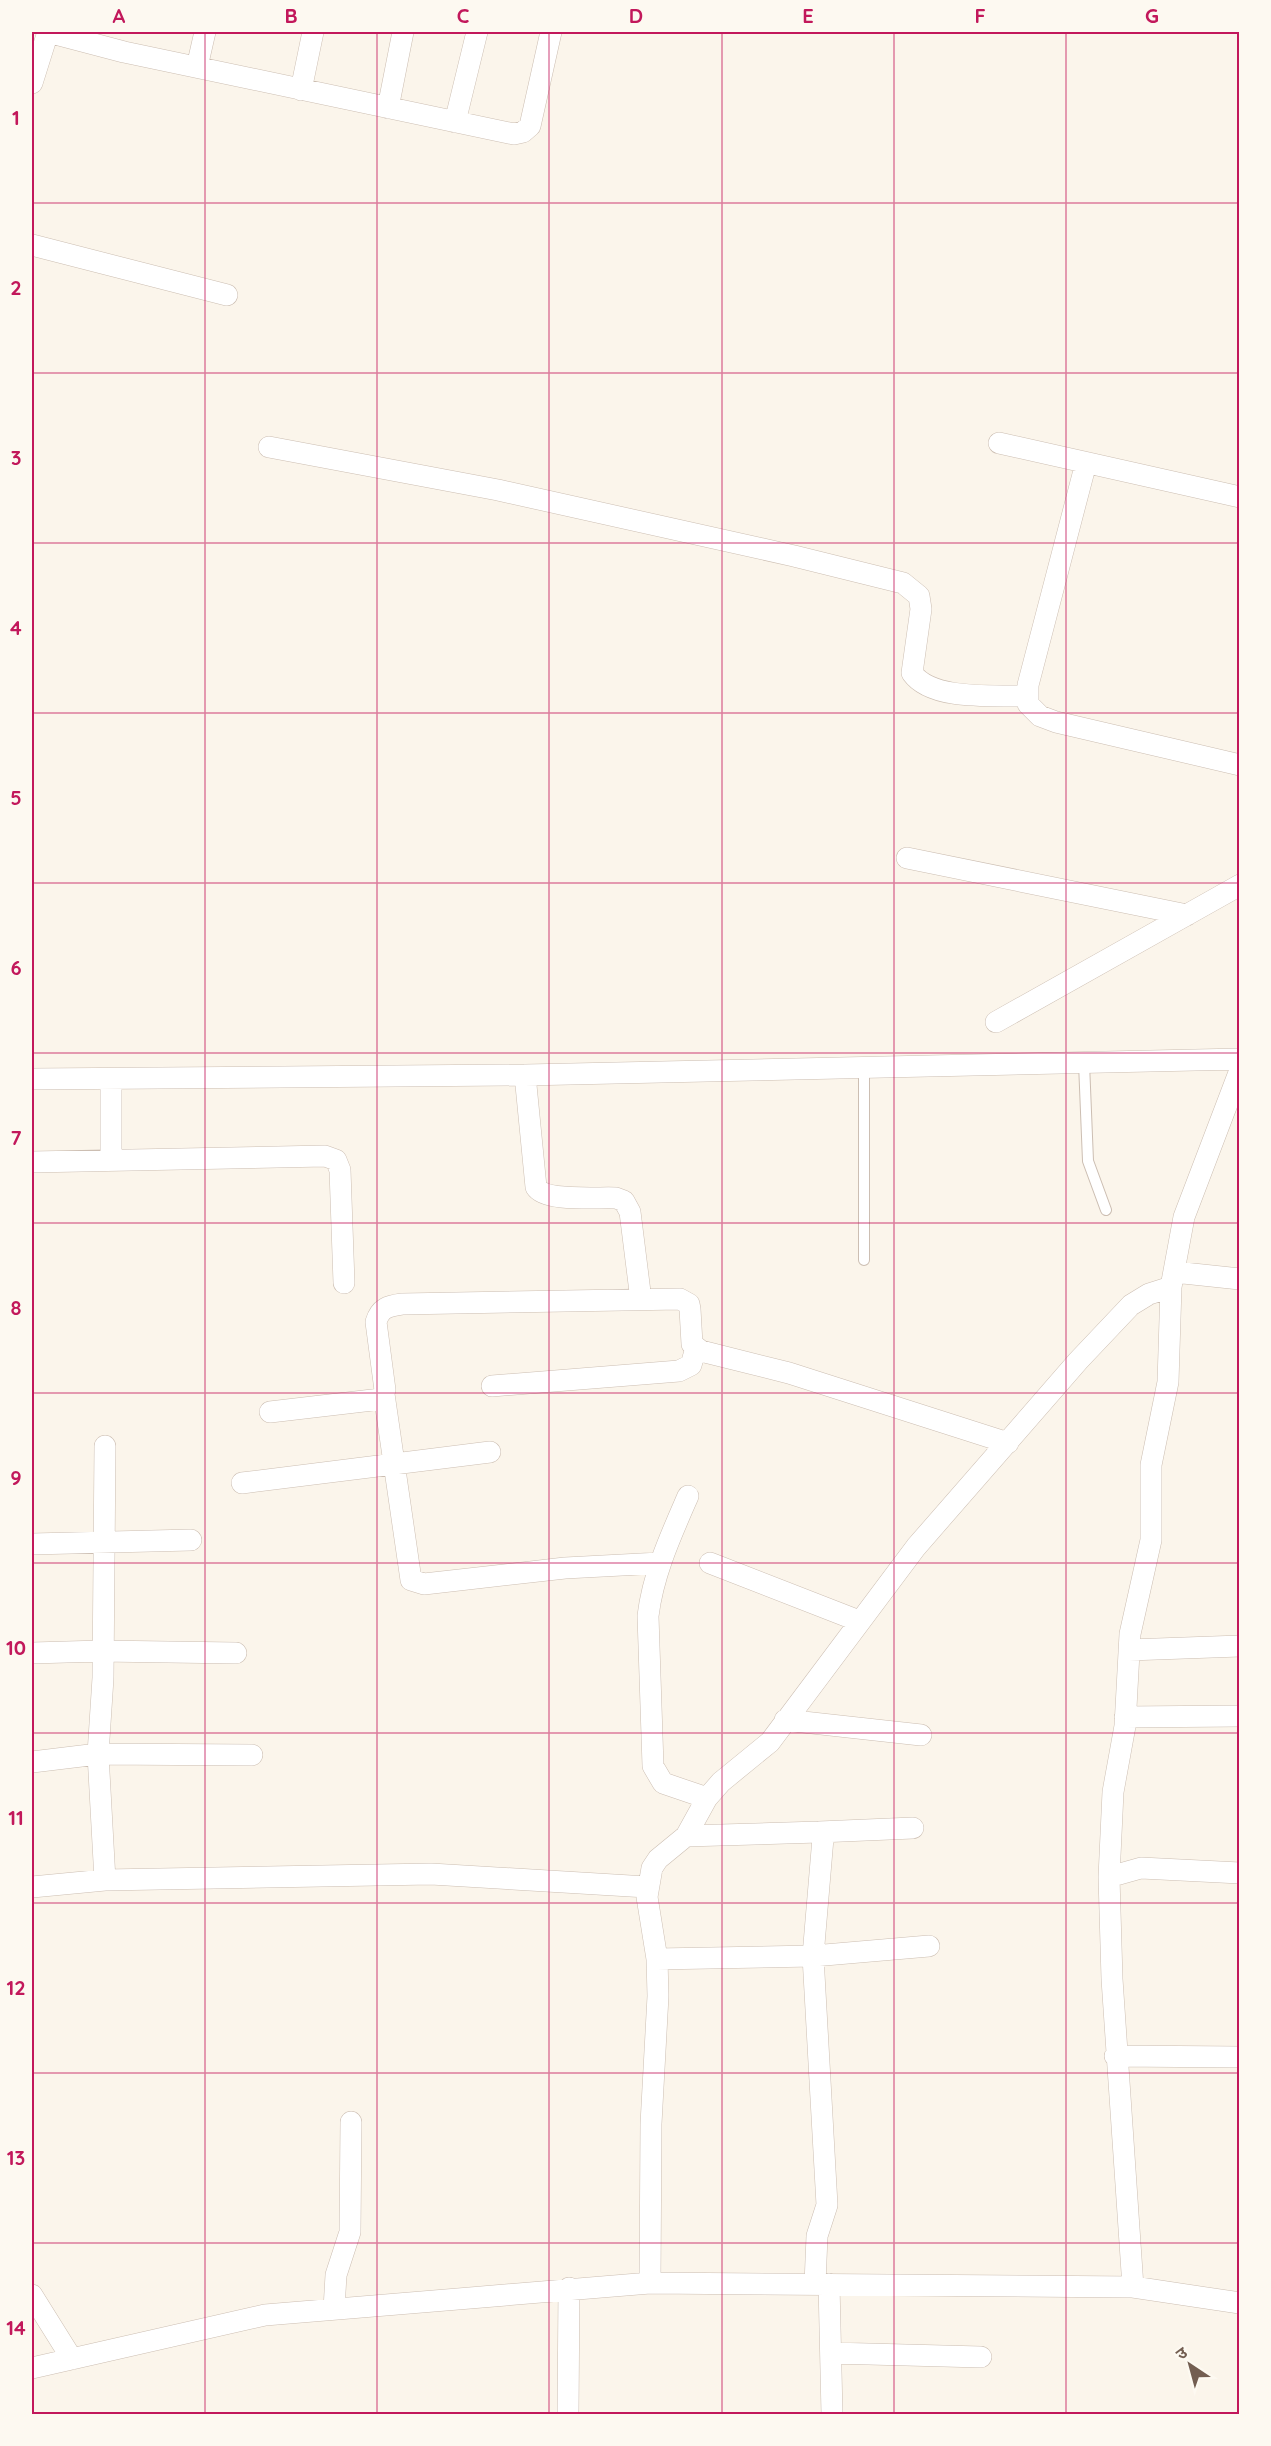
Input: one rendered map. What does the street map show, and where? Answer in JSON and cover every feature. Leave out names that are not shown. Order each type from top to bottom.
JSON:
[{"type":"street","points":[[32,83],[48,32],[197,68],[514,134],[523,132],[530,126],[551,32]]},
{"type":"street","points":[[197,68],[205,32]]},
{"type":"street","points":[[301,90],[313,32]]},
{"type":"street","points":[[388,108],[403,32]]},
{"type":"street","points":[[455,122],[477,32]]},
{"type":"street","points":[[32,244],[227,295]]},
{"type":"street","points":[[999,443],[1239,497]]},
{"type":"street","points":[[269,447],[498,490],[794,555],[903,583],[919,596],[921,609],[912,673],[918,682],[929,689],[954,693],[1026,696]]},
{"type":"street","points":[[1086,463],[1026,696],[1028,704],[1040,716],[1056,722],[1239,765]]},
{"type":"street","points":[[907,858],[1187,915]]},
{"type":"street","points":[[996,1022],[1239,885]]},
{"type":"street","points":[[32,1079],[525,1075],[1239,1059]]},
{"type":"street","points":[[1132,2287],[1130,2212],[1115,2055],[1109,1877],[1113,1792],[1125,1717],[1129,1650],[1151,1540],[1151,1465],[1168,1382],[1173,1279],[1184,1217],[1239,1070]]},
{"type":"street","points":[[525,1075],[538,1192],[550,1196],[616,1198],[624,1201],[630,1212],[641,1300]]},
{"type":"street","points":[[111,1079],[111,1160]]},
{"type":"street","points":[[32,1162],[325,1156],[336,1160],[340,1170],[344,1283]]},
{"type":"street","points":[[650,2283],[651,2124],[658,1996],[657,1959],[647,1887],[652,1868],[658,1859],[686,1836],[707,1798],[721,1782],[770,1742],[923,1539],[1063,1378],[1131,1305],[1173,1279],[1239,1279]]},
{"type":"street","points":[[660,1563],[565,1568],[416,1583],[408,1574],[376,1322],[379,1313],[386,1306],[413,1303],[680,1299],[688,1305],[690,1340],[696,1348],[789,1373],[1008,1443]]},
{"type":"street","points":[[492,1386],[679,1371],[691,1365],[696,1348]]},
{"type":"street","points":[[270,1412],[377,1400],[384,1394]]},
{"type":"street","points":[[105,1446],[101,1651],[103,1678],[98,1754],[105,1880]]},
{"type":"street","points":[[242,1483],[393,1462],[490,1452]]},
{"type":"street","points":[[688,1496],[660,1563],[650,1598],[648,1616],[653,1766],[663,1783],[707,1798]]},
{"type":"street","points":[[32,1544],[191,1540]]},
{"type":"street","points":[[710,1563],[859,1621]]},
{"type":"street","points":[[1129,1650],[1239,1646]]},
{"type":"street","points":[[32,1653],[101,1651],[236,1653]]},
{"type":"street","points":[[1125,1717],[1239,1716]]},
{"type":"street","points":[[785,1720],[921,1735]]},
{"type":"street","points":[[32,1762],[98,1754],[252,1755]]},
{"type":"street","points":[[686,1836],[913,1828]]},
{"type":"street","points":[[819,1832],[824,1845],[813,1956],[827,2205],[817,2236],[831,2353],[832,2415]]},
{"type":"street","points":[[1109,1877],[1141,1868],[1239,1873]]},
{"type":"street","points":[[32,1887],[105,1880],[431,1874],[647,1887]]},
{"type":"street","points":[[657,1959],[813,1956],[929,1946]]},
{"type":"street","points":[[1115,2055],[1239,2057]]},
{"type":"street","points":[[334,2309],[336,2275],[350,2232],[351,2122]]},
{"type":"street","points":[[32,2368],[265,2315],[650,2283],[1132,2287],[1239,2303]]},
{"type":"street","points":[[568,2415],[569,2288]]},
{"type":"street","points":[[32,2295],[72,2359]]},
{"type":"street","points":[[831,2353],[981,2357]]},
{"type":"lane","points":[[1084,1063],[1088,1161],[1106,1210]]},
{"type":"lane","points":[[864,1068],[864,1260]]}]
